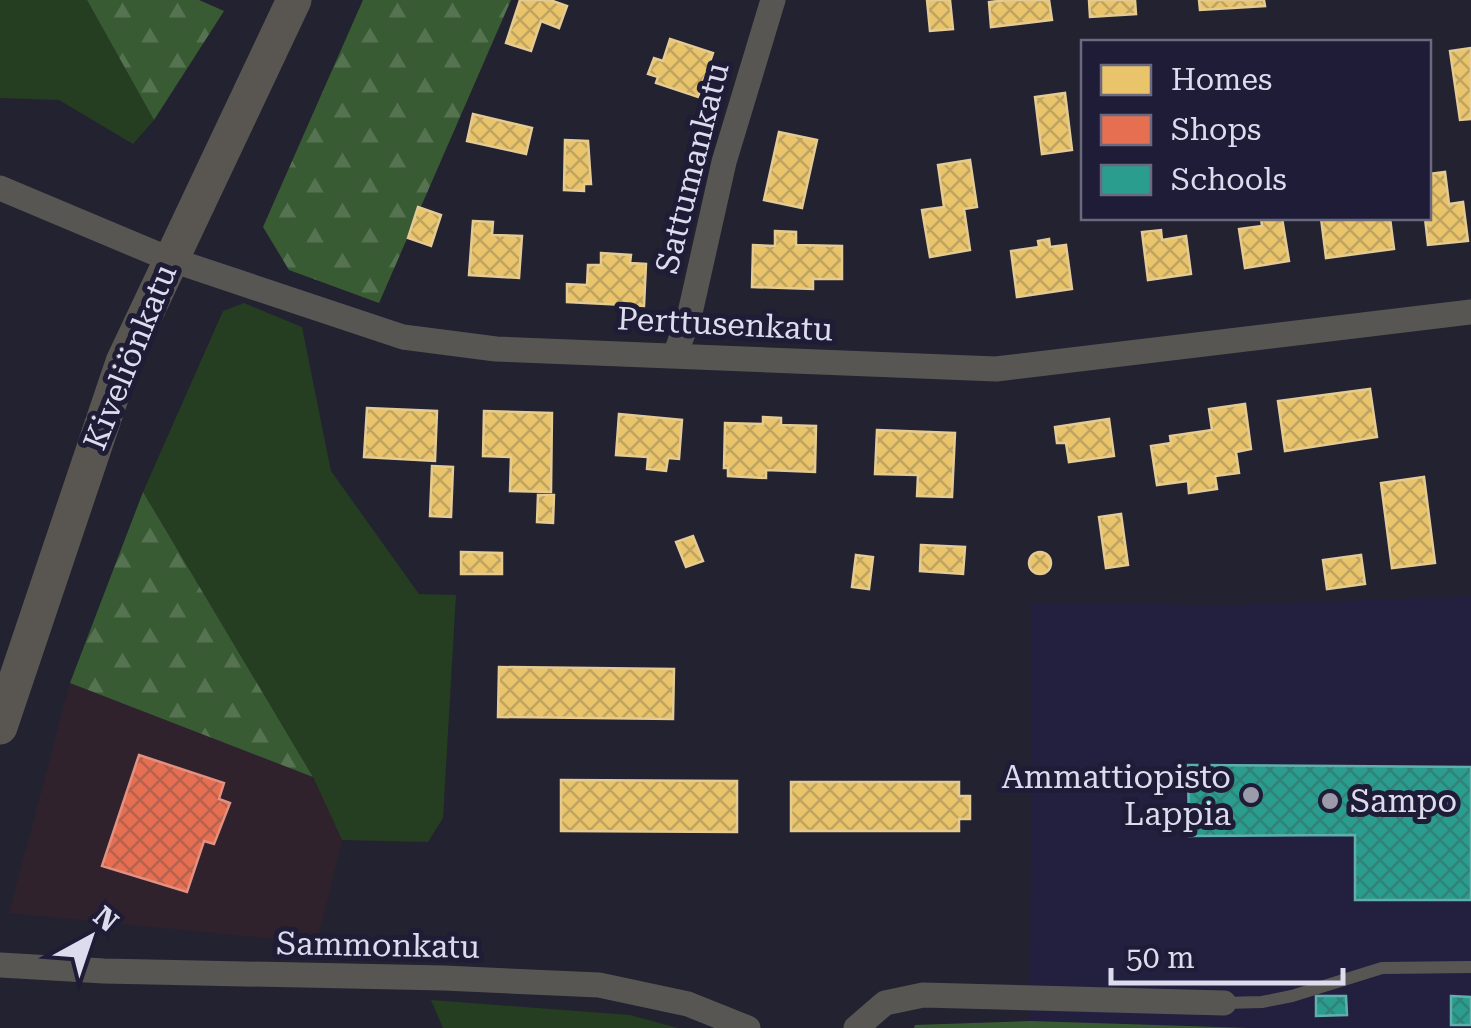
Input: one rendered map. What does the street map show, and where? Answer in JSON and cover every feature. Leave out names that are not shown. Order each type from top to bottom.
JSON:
[{"type":"main road","name":"Kiveliönkatu","points":[[0,728],[123,362],[294,0]]},
{"type":"street","name":"Sattumankatu","points":[[676,354],[690,313],[724,162],[774,0]]},
{"type":"street","name":"Perttusenkatu","points":[[0,188],[169,259],[403,337],[496,349],[996,368],[1471,312]]},
{"type":"street","name":"Sammonkatu","points":[[0,965],[104,972],[444,978],[599,986],[688,1004],[748,1028]]},
{"type":"street","points":[[856,1028],[885,1004],[923,996],[1224,1004]]},
{"type":"lane","points":[[1224,1004],[1292,996],[1382,968],[1471,966]]},
{"type":"shaded area","name":"Ammattiopisto Lappia","points":[[1471,596],[1471,1028],[1250,1028],[1030,1021],[1032,603],[1236,605]]},
{"type":"shaded area","points":[[70,683],[313,777],[342,840],[317,943],[9,913]]},
{"type":"green space","points":[[0,0],[87,0],[154,120],[133,144],[59,100],[0,98]]},
{"type":"green space","points":[[87,0],[199,0],[224,11],[154,120]]},
{"type":"green space","points":[[363,0],[511,0],[379,303],[289,270],[263,227]]},
{"type":"green space","points":[[244,303],[302,327],[331,471],[419,594],[456,595],[443,818],[428,842],[342,840],[313,777],[143,492],[223,311]]},
{"type":"green space","points":[[143,492],[313,777],[70,683]]},
{"type":"green space","points":[[431,1000],[630,1015],[678,1028],[443,1028]]},
{"type":"green space","points":[[1030,1021],[1250,1028],[914,1028]]},
{"type":"building: Homes","points":[[520,0],[550,0],[567,6],[559,28],[541,21],[531,51],[506,43]]},
{"type":"building: Homes","points":[[927,0],[950,0],[953,29],[930,31]]},
{"type":"building: Homes","points":[[1049,0],[1052,20],[991,27],[989,2]]},
{"type":"building: Homes","points":[[1089,0],[1135,0],[1136,14],[1090,17]]},
{"type":"building: Homes","points":[[1199,0],[1264,0],[1265,6],[1200,10]]},
{"type":"building: Homes","points":[[670,39],[713,53],[698,97],[656,83],[658,77],[648,74],[654,58],[663,61]]},
{"type":"building: Homes","points":[[1471,48],[1471,119],[1460,120],[1450,51]]},
{"type":"building: Homes","points":[[1065,93],[1072,150],[1042,154],[1035,97]]},
{"type":"building: Homes","points":[[473,114],[532,128],[526,154],[467,141]]},
{"type":"building: Homes","points":[[779,132],[817,140],[802,208],[764,200]]},
{"type":"building: Homes","points":[[565,140],[588,141],[591,184],[584,184],[584,191],[564,190]]},
{"type":"building: Homes","points":[[970,160],[977,207],[964,209],[970,250],[930,257],[922,210],[944,207],[938,165]]},
{"type":"building: Homes","points":[[1445,172],[1449,204],[1463,202],[1468,241],[1428,245],[1425,220],[1431,220],[1431,174]]},
{"type":"building: Homes","points":[[418,207],[441,215],[431,246],[408,238]]},
{"type":"building: Homes","points":[[1261,220],[1282,220],[1289,261],[1245,268],[1239,229],[1262,226]]},
{"type":"building: Homes","points":[[1321,220],[1390,220],[1394,249],[1326,258]]},
{"type":"building: Homes","points":[[473,221],[493,222],[492,235],[522,236],[519,278],[469,275]]},
{"type":"building: Homes","points":[[1161,230],[1162,240],[1186,236],[1191,274],[1148,280],[1142,232]]},
{"type":"building: Homes","points":[[775,231],[796,232],[796,245],[842,246],[842,279],[813,279],[813,289],[752,287],[753,245],[775,246]]},
{"type":"building: Homes","points":[[1049,239],[1050,247],[1066,245],[1072,289],[1017,297],[1011,251],[1039,247],[1038,241]]},
{"type":"building: Homes","points":[[601,253],[631,255],[630,263],[646,264],[644,306],[567,302],[567,284],[587,285],[588,265],[601,265]]},
{"type":"building: Homes","points":[[1370,389],[1377,437],[1285,451],[1278,401]]},
{"type":"building: Homes","points":[[1245,404],[1251,449],[1236,452],[1239,473],[1215,476],[1217,489],[1189,493],[1188,481],[1157,485],[1151,446],[1171,443],[1170,436],[1212,430],[1209,409]]},
{"type":"building: Homes","points":[[367,408],[437,411],[435,461],[364,457]]},
{"type":"building: Homes","points":[[484,411],[552,413],[551,492],[510,491],[511,457],[483,456]]},
{"type":"building: Homes","points":[[619,414],[682,420],[679,459],[668,458],[666,471],[647,469],[648,457],[616,455]]},
{"type":"building: Homes","points":[[763,417],[781,418],[781,425],[816,426],[815,472],[766,470],[766,478],[728,476],[728,468],[724,468],[725,423],[763,424]]},
{"type":"building: Homes","points":[[1109,419],[1114,456],[1069,462],[1066,443],[1057,443],[1055,427]]},
{"type":"building: Homes","points":[[877,430],[955,433],[952,497],[917,496],[918,475],[875,474]]},
{"type":"building: Homes","points":[[432,466],[453,467],[451,517],[430,516]]},
{"type":"building: Homes","points":[[1424,477],[1435,563],[1392,568],[1381,483]]},
{"type":"building: Homes","points":[[538,495],[554,495],[553,523],[537,522]]},
{"type":"building: Homes","points":[[1121,514],[1128,565],[1106,568],[1099,517]]},
{"type":"building: Homes","points":[[693,536],[703,561],[686,567],[676,542]]},
{"type":"building: Homes","points":[[921,545],[965,547],[963,574],[920,571]]},
{"type":"building: Homes","points":[[461,552],[502,553],[502,574],[461,574]]},
{"type":"building: Homes","points":[[1040,552],[1048,555],[1048,571],[1040,574],[1032,571],[1029,563],[1032,555]]},
{"type":"building: Homes","points":[[856,555],[873,557],[869,589],[852,587]]},
{"type":"building: Homes","points":[[1361,555],[1365,584],[1327,589],[1323,560]]},
{"type":"building: Homes","points":[[499,667],[674,669],[673,719],[498,717]]},
{"type":"building: Homes","points":[[561,780],[737,781],[737,832],[561,831]]},
{"type":"building: Homes","points":[[791,782],[959,782],[959,796],[970,796],[970,819],[959,819],[959,831],[791,831]]},
{"type":"building: Shops","points":[[139,755],[224,783],[219,799],[230,803],[214,844],[204,841],[187,892],[102,866]]},
{"type":"building: Schools","name":"Sampo","points":[[1188,765],[1471,767],[1471,900],[1355,900],[1355,835],[1189,836]]},
{"type":"building: Schools","points":[[1316,996],[1346,996],[1347,1015],[1316,1016]]},
{"type":"building: Schools","points":[[1451,996],[1471,997],[1471,1025],[1451,1025]]},
{"type":"place","name":"Ammattiopisto Lappia","points":[[1251,795]]},
{"type":"place","name":"Sampo","points":[[1330,801]]}]
